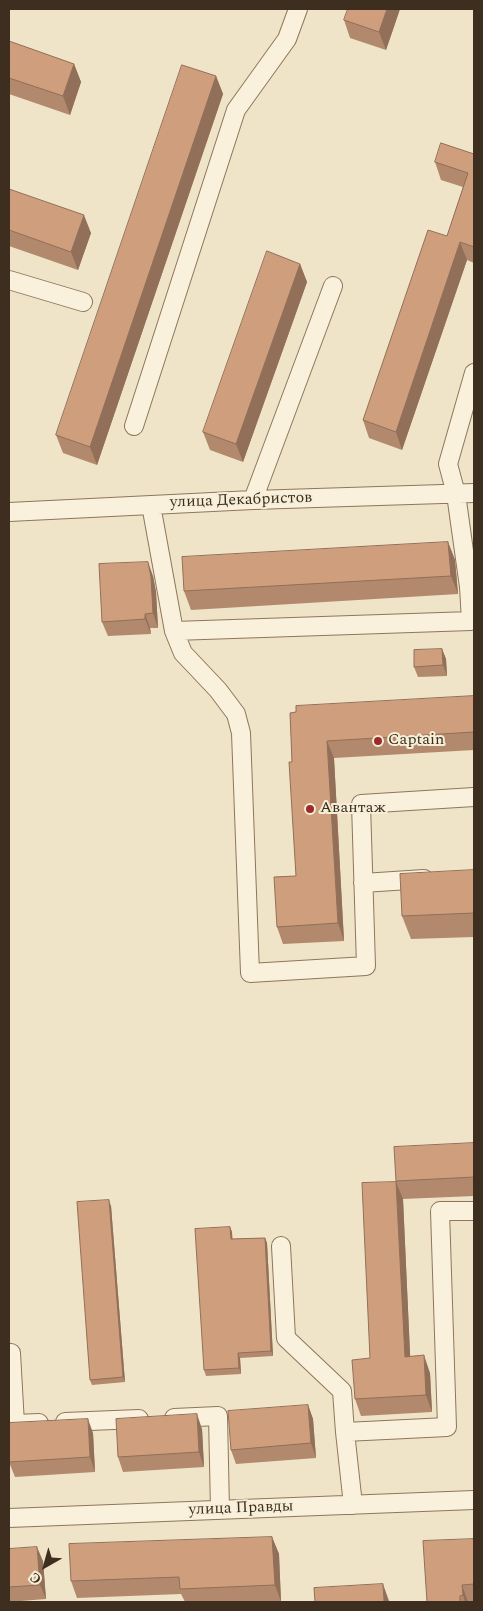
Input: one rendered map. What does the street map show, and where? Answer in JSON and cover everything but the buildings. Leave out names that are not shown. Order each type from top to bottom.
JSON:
[{"type":"street","points":[[134,426],[236,110],[287,39],[298,9]]},
{"type":"street","points":[[9,280],[83,302]]},
{"type":"street","points":[[253,500],[333,286]]},
{"type":"street","points":[[174,632],[470,621],[472,587],[456,494],[448,464],[474,373]]},
{"type":"street","name":"улица Декабристов","points":[[9,512],[253,500],[474,493]]},
{"type":"street","points":[[151,505],[174,632],[183,653],[218,690],[236,714],[241,733],[250,973],[366,966],[361,804],[474,797]]},
{"type":"street","points":[[363,883],[437,878]]},
{"type":"street","points":[[345,1432],[447,1427],[440,1211],[474,1210]]},
{"type":"street","points":[[282,1246],[286,1338],[342,1391],[353,1504]]},
{"type":"street","points":[[11,1352],[15,1424],[218,1416],[220,1510]]},
{"type":"street","name":"улица Правды","points":[[9,1518],[474,1500]]},
{"type":"place","name":"Captain","points":[[378,741]]},
{"type":"place","name":"Авантаж","points":[[310,809]]}]
